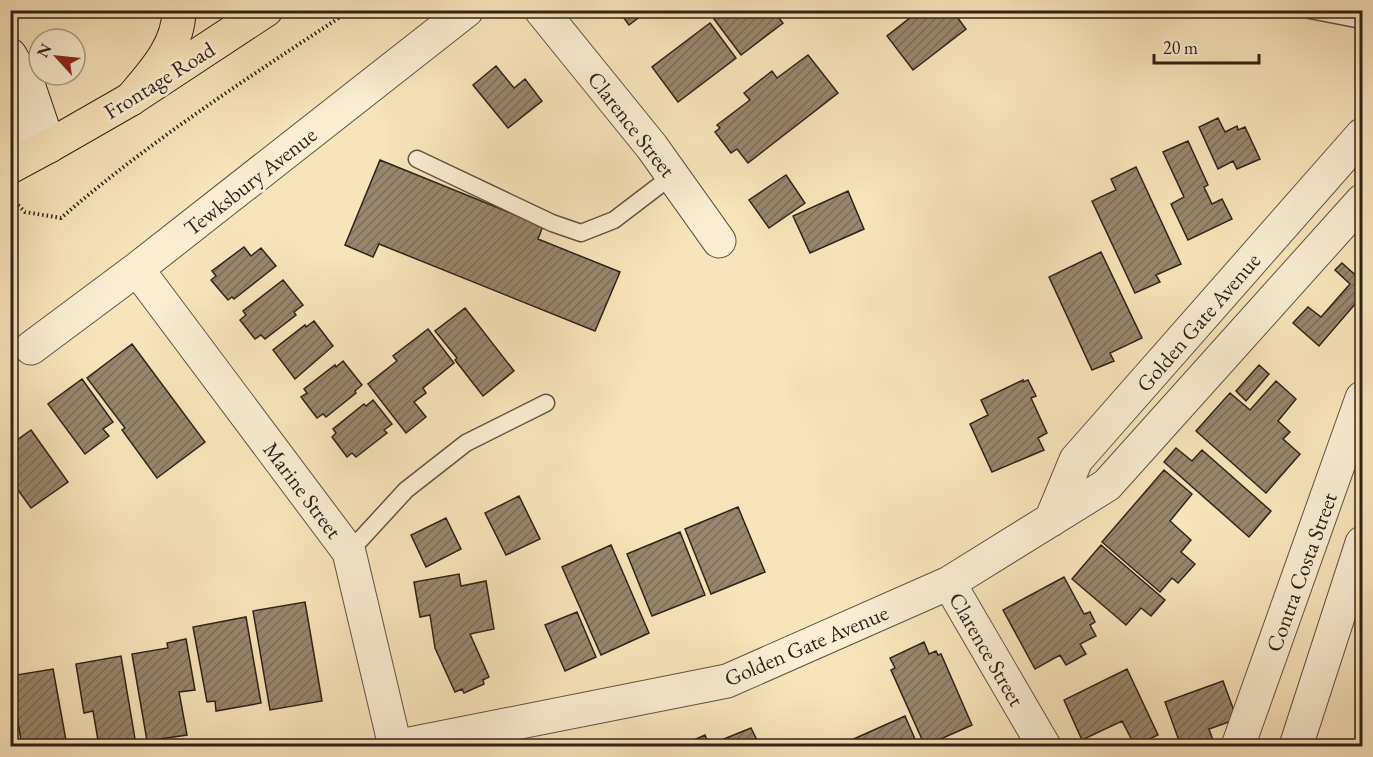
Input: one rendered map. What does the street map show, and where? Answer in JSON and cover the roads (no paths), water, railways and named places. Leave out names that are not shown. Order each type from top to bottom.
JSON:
[{"type":"main road","points":[[131,99],[165,54],[174,37],[179,10]]},
{"type":"main road","name":"Frontage Road","points":[[10,167],[131,99],[266,10]]},
{"type":"street","name":"Tewksbury Avenue","points":[[31,348],[137,269],[467,10]]},
{"type":"street","name":"Clarence Street","points":[[542,10],[673,175],[719,241]]},
{"type":"street","points":[[10,55],[29,87],[50,146]]},
{"type":"street","points":[[10,118],[50,146]]},
{"type":"street","name":"Golden Gate Avenue","points":[[1051,520],[1076,460],[1362,135]]},
{"type":"street","name":"Golden Gate Avenue","points":[[400,747],[727,681],[949,583],[1107,485],[1362,201]]},
{"type":"street","name":"Marine Street","points":[[137,269],[349,552],[395,747]]},
{"type":"street","name":"Contra Costa Street","points":[[1238,747],[1362,398]]},
{"type":"street","points":[[1296,747],[1362,543]]},
{"type":"street","name":"Clarence Street","points":[[949,583],[1044,747]]},
{"type":"lane","points":[[1310,10],[1356,20],[1362,18]]},
{"type":"lane","points":[[417,159],[552,223],[581,233],[614,220],[673,175]]},
{"type":"lane","points":[[349,552],[406,490],[466,443],[546,403]]}]
